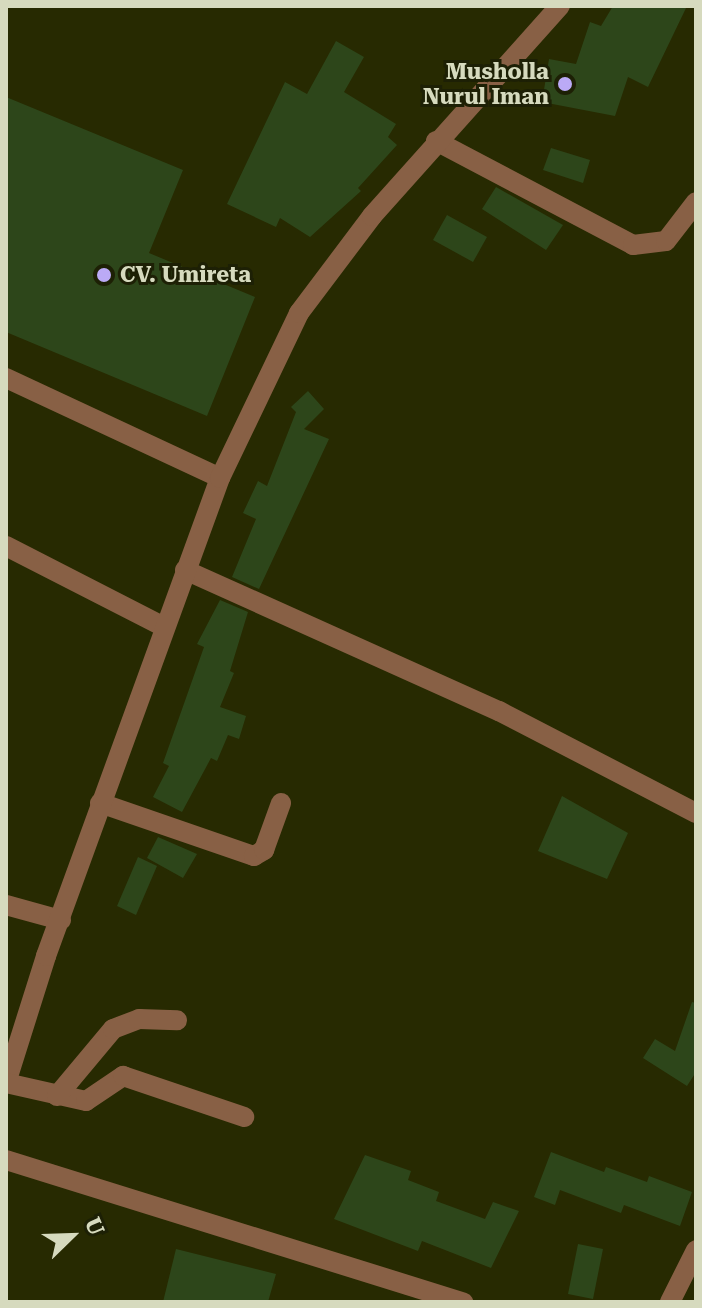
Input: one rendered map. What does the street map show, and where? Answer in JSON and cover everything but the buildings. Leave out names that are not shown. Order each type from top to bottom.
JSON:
[{"type":"street","points":[[244,1117],[123,1076],[87,1101],[6,1083],[100,803],[220,478],[299,313],[436,141],[560,6]]},
{"type":"street","points":[[436,141],[633,245],[666,241],[696,202]]},
{"type":"street","points":[[6,378],[220,478]]},
{"type":"street","points":[[6,546],[164,627]]},
{"type":"street","points":[[185,570],[499,711],[696,813]]},
{"type":"street","points":[[100,803],[254,856],[264,850],[281,803]]},
{"type":"street","points":[[6,905],[61,920]]},
{"type":"street","points":[[57,1096],[113,1029],[139,1019],[177,1020]]},
{"type":"street","points":[[6,1160],[463,1302]]},
{"type":"street","points":[[670,1302],[696,1250]]},
{"type":"place","name":"Musholla Nurul Iman","points":[[565,84]]},
{"type":"place","name":"CV. Umireta","points":[[104,275]]}]
